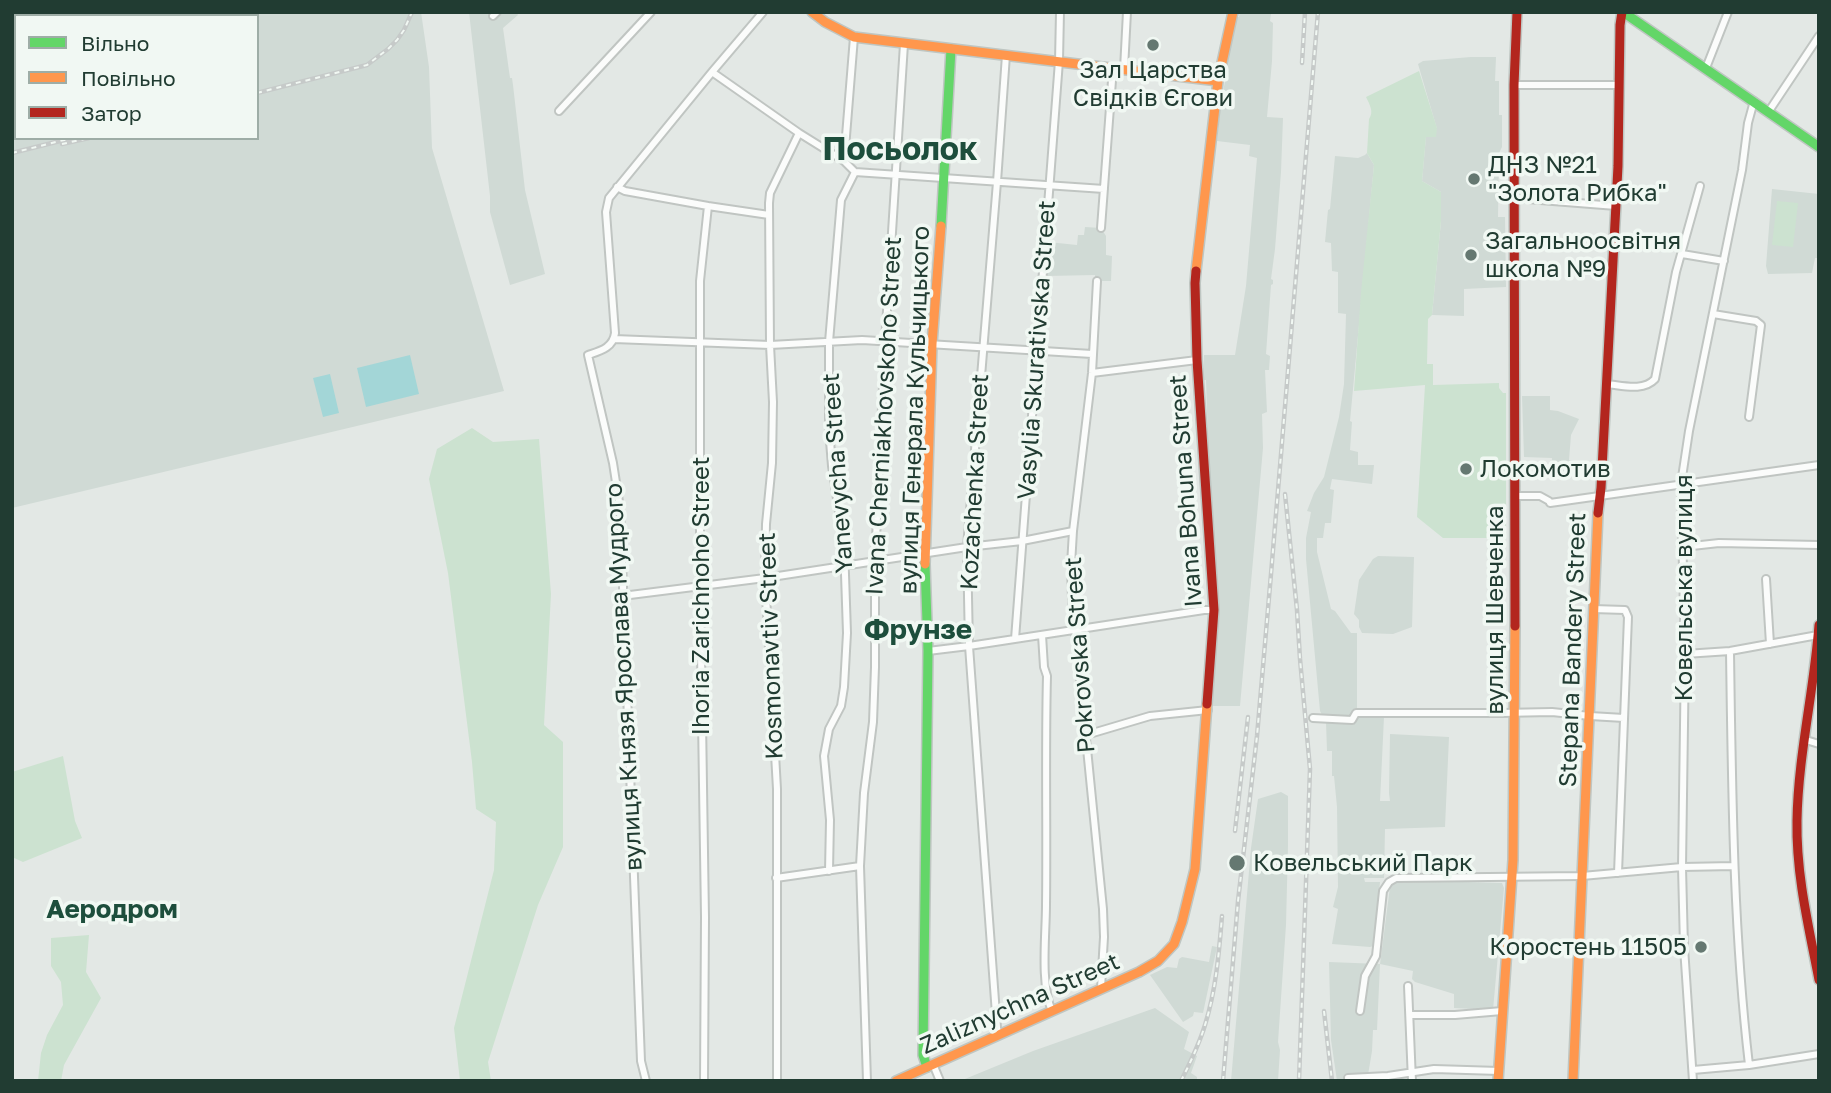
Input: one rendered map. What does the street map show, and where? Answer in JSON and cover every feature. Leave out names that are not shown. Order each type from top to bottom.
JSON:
[{"type":"street","points":[[559,111],[651,12]]},
{"type":"street","points":[[763,12],[609,198],[606,212],[614,339],[770,345],[862,340],[1092,354]]},
{"type":"street","points":[[812,12],[853,37],[1219,81]]},
{"type":"street","name":"Vasylia Skurativska Street","points":[[1015,639],[1059,61],[1060,12]]},
{"type":"street","points":[[1124,69],[1127,12]]},
{"type":"street","name":"Ivana Bohuna Street","points":[[1158,961],[1174,944],[1195,869],[1208,710],[1214,610],[1197,360],[1195,281],[1219,81],[1233,12]]},
{"type":"street","name":"вулиця Шевченка","points":[[1498,1076],[1512,878],[1514,85],[1517,12]]},
{"type":"street","points":[[1623,12],[1819,147]]},
{"type":"street","name":"Stepana Bandery Street","points":[[1573,1081],[1593,609],[1616,206],[1620,25],[1623,12]]},
{"type":"street","points":[[1706,68],[1728,12]]},
{"type":"street","points":[[1769,111],[1819,36]]},
{"type":"street","points":[[844,161],[853,37]]},
{"type":"street","name":"Ivana Cherniakhovskoho Street","points":[[867,1081],[860,866],[864,793],[873,722],[875,561],[885,342],[904,44]]},
{"type":"street","name":"вулиця Генерала Кульчицького","points":[[930,1066],[923,1055],[928,651],[926,554],[932,344],[945,179],[951,49]]},
{"type":"street","name":"Kozachenka Street","points":[[999,1035],[970,646],[967,547],[1006,55]]},
{"type":"street","points":[[1101,229],[1113,67]]},
{"type":"street","points":[[712,72],[844,161],[855,173],[1104,189]]},
{"type":"street","points":[[1514,85],[1619,85]]},
{"type":"street","name":"Ковельська вулиця","points":[[1693,1081],[1684,947],[1682,867],[1685,654],[1681,485],[1689,430],[1754,101]]},
{"type":"street","name":"Kosmonavtiv Street","points":[[777,1081],[776,779],[765,578],[773,402],[769,215],[770,193],[799,133]]},
{"type":"street","name":"Yanevycha Street","points":[[829,871],[830,820],[824,756],[829,729],[841,706],[847,633],[844,545],[829,428],[829,342],[841,200],[855,173]]},
{"type":"street","points":[[1606,384],[1648,385],[1655,379],[1676,272],[1700,186]]},
{"type":"street","points":[[617,187],[625,191],[769,215]]},
{"type":"street","points":[[1515,198],[1616,206]]},
{"type":"street","name":"Ihoria Zarichnoho Street","points":[[704,1081],[700,281],[708,206]]},
{"type":"street","points":[[1682,254],[1724,261]]},
{"type":"street","name":"Pokrovska Street","points":[[1097,281],[1093,373],[1071,565],[1103,909],[1101,988]]},
{"type":"street","points":[[1713,314],[1756,321],[1761,325],[1749,417]]},
{"type":"street","name":"вулиця Князя Ярослава Мудрого","points":[[614,339],[603,349],[588,355],[618,485],[620,508],[641,1061],[646,1081]]},
{"type":"street","points":[[1093,373],[1197,360]]},
{"type":"street","points":[[1515,496],[1540,496],[1550,503],[1819,465]]},
{"type":"street","points":[[623,594],[765,578],[1022,541],[1073,531]]},
{"type":"street","points":[[1684,547],[1719,543],[1819,545]]},
{"type":"street","points":[[1766,579],[1770,645]]},
{"type":"street","points":[[1593,609],[1625,610],[1628,617],[1618,873]]},
{"type":"street","points":[[928,651],[1214,610]]},
{"type":"street","points":[[1819,625],[1797,801],[1797,844],[1802,890],[1819,980]]},
{"type":"street","points":[[1042,635],[1047,676],[1045,957],[1048,1002],[1052,1011]]},
{"type":"street","points":[[1685,654],[1730,651],[1818,635]]},
{"type":"street","points":[[1730,651],[1734,866],[1742,1012],[1749,1065]]},
{"type":"street","points":[[1086,735],[1150,716],[1208,710]]},
{"type":"street","points":[[1313,718],[1352,720],[1356,713],[1552,712],[1624,718]]},
{"type":"street","points":[[1806,740],[1819,744]]},
{"type":"street","points":[[776,878],[860,866]]},
{"type":"street","points":[[1360,1012],[1365,976],[1376,956],[1383,891],[1388,882],[1396,878],[1581,876],[1682,867],[1734,866]]},
{"type":"street","name":"Zaliznychna Street","points":[[896,1081],[1158,961]]},
{"type":"street","points":[[1408,986],[1412,1081]]},
{"type":"street","points":[[1410,1015],[1502,1012]]},
{"type":"street","points":[[1693,1070],[1819,1054]]},
{"type":"street","points":[[930,1066],[940,1081]]},
{"type":"street","points":[[1348,1078],[1388,1076],[1434,1069],[1498,1076]]},
{"type":"shaded area","points":[[12,12],[421,12],[429,67],[432,148],[504,391],[12,508]]},
{"type":"shaded area","points":[[469,12],[516,12],[518,15],[503,28],[513,85],[525,190],[545,274],[510,285],[490,212]]},
{"type":"shaded area","points":[[1240,12],[1271,13],[1272,61],[1267,117],[1283,118],[1281,172],[1266,354],[1270,356],[1269,370],[1265,370],[1267,412],[1262,414],[1263,448],[1240,706],[1211,706],[1219,607],[1210,507],[1204,355],[1235,355],[1246,286],[1257,158],[1249,156],[1250,145],[1217,141],[1227,73],[1224,72],[1236,17],[1239,17]]},
{"type":"shaded area","points":[[1496,57],[1495,81],[1499,81],[1499,115],[1502,115],[1498,217],[1505,217],[1506,287],[1464,289],[1464,316],[1432,315],[1441,221],[1441,192],[1422,181],[1426,136],[1437,129],[1418,64],[1423,61]]},
{"type":"shaded area","points":[[1367,153],[1374,165],[1350,421],[1350,450],[1358,452],[1358,465],[1374,465],[1372,484],[1332,479],[1330,489],[1334,490],[1331,523],[1325,523],[1323,538],[1317,538],[1317,552],[1331,609],[1351,633],[1357,633],[1357,716],[1384,717],[1380,801],[1390,801],[1390,734],[1449,737],[1445,827],[1385,829],[1384,878],[1364,878],[1365,882],[1380,882],[1374,946],[1370,947],[1332,944],[1338,909],[1333,907],[1338,887],[1337,807],[1332,776],[1332,751],[1327,751],[1326,722],[1320,711],[1306,559],[1306,538],[1311,512],[1307,511],[1324,477],[1344,384],[1346,314],[1338,313],[1338,272],[1332,271],[1331,243],[1325,242],[1335,156],[1358,158]]},
{"type":"shaded area","points":[[1772,189],[1819,194],[1819,258],[1815,258],[1812,273],[1768,274],[1766,266]]},
{"type":"shaded area","points":[[1085,227],[1101,228],[1106,236],[1106,255],[1112,256],[1111,281],[1095,281],[1095,275],[1046,276],[1048,242],[1077,245],[1078,235],[1084,235]]},
{"type":"shaded area","points":[[1522,396],[1550,396],[1550,410],[1579,419],[1571,435],[1569,460],[1574,461],[1573,475],[1551,474],[1552,458],[1524,457]]},
{"type":"shaded area","points":[[1378,556],[1414,557],[1412,627],[1393,634],[1362,633],[1359,620],[1354,614],[1359,580]]},
{"type":"shaded area","points":[[1281,792],[1288,796],[1288,845],[1278,1081],[1231,1081],[1251,848],[1258,799]]},
{"type":"shaded area","points":[[1396,880],[1502,883],[1504,888],[1493,1010],[1454,1008],[1454,994],[1415,982],[1412,979],[1413,971],[1380,964],[1390,887]]},
{"type":"shaded area","points":[[1212,946],[1217,947],[1203,1013],[1194,1012],[1193,1016],[1183,1022],[1150,975],[1167,967],[1177,968],[1182,957],[1209,962]]},
{"type":"shaded area","points":[[1329,962],[1380,964],[1377,1030],[1373,1030],[1367,1081],[1337,1081],[1331,1040]]},
{"type":"shaded area","points":[[1155,1008],[1189,1032],[1184,1049],[1197,1056],[1191,1073],[1197,1077],[1197,1081],[960,1081],[1033,1051]]},
{"type":"green space","points":[[1419,71],[1437,128],[1436,137],[1426,137],[1422,181],[1441,192],[1441,221],[1432,315],[1428,319],[1427,364],[1433,364],[1433,385],[1499,383],[1499,388],[1506,393],[1506,538],[1443,538],[1417,517],[1425,385],[1354,391],[1374,165],[1367,153],[1371,111],[1366,97]]},
{"type":"green space","points":[[1777,201],[1798,203],[1793,247],[1772,245]]},
{"type":"green space","points":[[472,428],[493,442],[539,439],[551,594],[544,725],[563,742],[563,847],[538,905],[488,1062],[491,1081],[460,1081],[454,1028],[494,870],[496,822],[476,809],[448,573],[429,479],[437,449]]},
{"type":"green space","points":[[63,756],[75,821],[82,838],[23,862],[12,857],[12,772]]},
{"type":"green space","points":[[89,935],[86,972],[101,998],[64,1065],[61,1081],[38,1081],[41,1053],[63,1005],[61,982],[51,966],[51,938]]},
{"type":"water","points":[[410,355],[419,394],[366,407],[357,368]]},
{"type":"water","points":[[330,374],[339,413],[323,417],[313,378]]},
{"type":"railway","points":[[259,92],[367,65],[397,40],[412,12]]},
{"type":"railway","points":[[1302,63],[1305,12]]},
{"type":"railway","points":[[1223,1081],[1238,901],[1257,736],[1318,12]]},
{"type":"railway","points":[[12,153],[64,140]]},
{"type":"railway","points":[[62,144],[80,140]]},
{"type":"railway","points":[[1285,494],[1310,769],[1299,1081]]},
{"type":"railway","points":[[1235,831],[1248,717]]},
{"type":"railway","points":[[1181,1081],[1209,1012],[1217,971],[1222,916]]},
{"type":"railway","points":[[1324,1011],[1332,1081]]},
{"type":"traffic: fast","points":[[1623,12],[1819,147]]},
{"type":"traffic: fast","points":[[941,226],[951,49]]},
{"type":"traffic: fast","points":[[925,564],[928,651],[923,1055],[927,1067]]},
{"type":"traffic: slow","points":[[812,12],[854,37],[1218,81]]},
{"type":"traffic: slow","points":[[1196,271],[1218,81],[1233,12]]},
{"type":"traffic: slow","points":[[925,564],[932,344],[941,226]]},
{"type":"traffic: slow","points":[[1573,1081],[1598,513]]},
{"type":"traffic: slow","points":[[1498,1081],[1513,860],[1515,626]]},
{"type":"traffic: slow","points":[[896,1081],[1139,972],[1158,961],[1174,944],[1195,869],[1207,704]]},
{"type":"traffic: jam","points":[[1515,626],[1514,85],[1517,12]]},
{"type":"traffic: jam","points":[[1598,513],[1618,166],[1622,12]]},
{"type":"traffic: jam","points":[[1196,271],[1197,360],[1214,610],[1207,704]]},
{"type":"traffic: jam","points":[[1819,625],[1800,772],[1797,821],[1801,881],[1819,980]]},
{"type":"place","name":"Зал Царства Свідків Єгови","points":[[1153,45]]},
{"type":"place","name":"ДНЗ №21 \"Золота Рибка\"","points":[[1474,179]]},
{"type":"place","name":"Загальноосвітня школа №9","points":[[1471,255]]},
{"type":"place","name":"Локомотив","points":[[1466,469]]},
{"type":"place","name":"Ковельський Парк","points":[[1237,863]]},
{"type":"place","name":"Коростень 11505","points":[[1701,947]]},
{"type":"district","name":"Посьолок","points":[[900,150]]},
{"type":"district","name":"Фрунзе","points":[[918,630]]},
{"type":"district","name":"Аеродром","points":[[112,910]]}]
